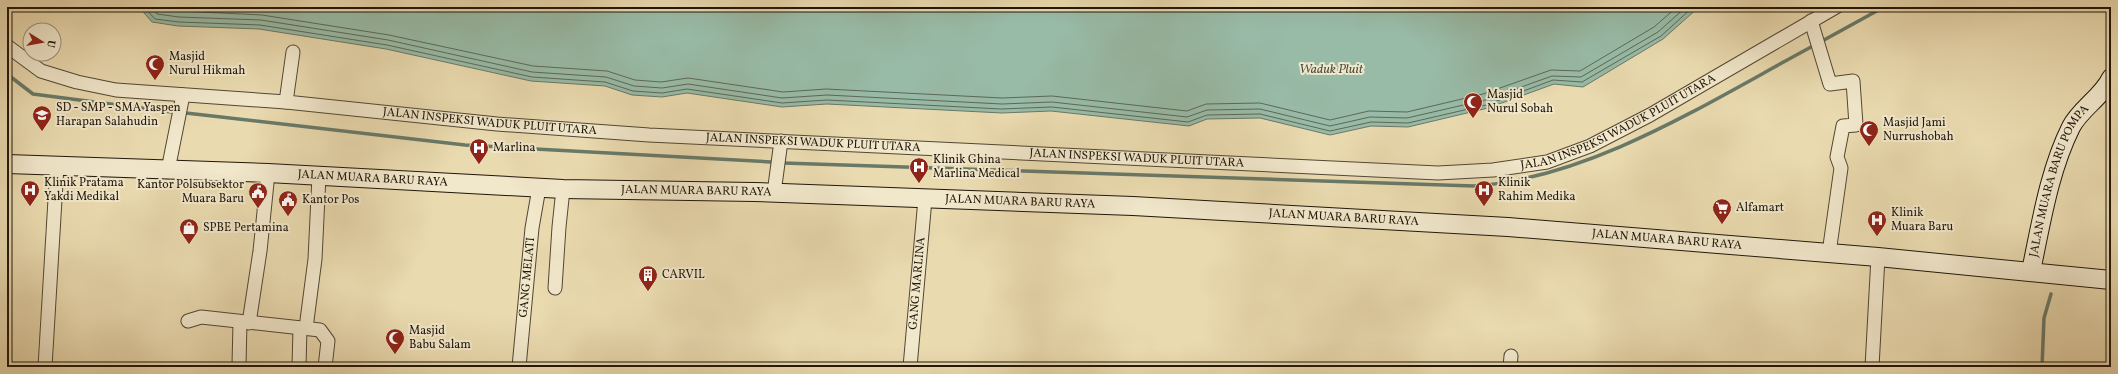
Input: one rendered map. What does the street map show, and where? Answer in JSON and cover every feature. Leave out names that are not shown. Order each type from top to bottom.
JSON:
[{"type":"street","name":"JALAN INSPEKSI WADUK PLUIT UTARA","points":[[7,46],[12,52],[41,71],[77,82],[123,91],[286,102],[504,125],[649,136],[1438,173],[1492,170],[1547,162],[1590,146],[1650,115],[1836,7]]},
{"type":"street","points":[[1811,21],[1830,84],[1853,81],[1856,124],[1843,126],[1837,157],[1841,168],[1830,253]]},
{"type":"street","points":[[286,102],[293,52]]},
{"type":"street","name":"JALAN MUARA BARU POMPA","points":[[2031,271],[2058,157],[2065,140],[2072,126],[2111,78]]},
{"type":"street","points":[[168,170],[183,95]]},
{"type":"street","points":[[774,193],[780,141]]},
{"type":"street","name":"JALAN MUARA BARU RAYA","points":[[7,164],[268,173],[563,189],[774,193],[1133,206],[1500,226],[1878,257],[2111,280]]},
{"type":"street","points":[[45,367],[57,166]]},
{"type":"street","points":[[239,364],[244,322],[260,251],[268,173]]},
{"type":"street","points":[[299,367],[303,328],[315,259],[319,176]]},
{"type":"street","name":"GANG MELATI","points":[[519,367],[532,228],[539,188]]},
{"type":"street","points":[[555,288],[563,189]]},
{"type":"street","name":"GANG MARLINA","points":[[910,367],[925,199]]},
{"type":"street","points":[[1872,367],[1878,257]]},
{"type":"street","points":[[188,321],[201,317],[320,330],[325,334],[328,341],[325,367]]},
{"type":"water","name":"Waduk Pluit","points":[[139,7],[1699,7],[1663,39],[1583,87],[1554,84],[1488,108],[1408,127],[1371,126],[1330,135],[1260,118],[1207,119],[1189,126],[1051,111],[1002,113],[827,104],[782,107],[687,93],[662,97],[632,95],[605,86],[531,81],[386,49],[259,29],[178,26],[152,22]]},
{"type":"waterway","points":[[1824,40],[1884,7]]},
{"type":"waterway","points":[[783,163],[1474,186],[1518,180],[1562,168],[1606,153],[1649,134],[1692,112],[1813,46]]},
{"type":"waterway","points":[[7,74],[33,94],[172,112]]},
{"type":"waterway","points":[[186,113],[465,145],[771,162]]},
{"type":"waterway","points":[[2042,367],[2044,318],[2051,294]]},
{"type":"place","name":"Masjid Nurul Hikmah","points":[[155,81]]},
{"type":"place","name":"Masjid Nurul Sobah","points":[[1473,119]]},
{"type":"place","name":"SD - SMP - SMA Yaspen Harapan Salahudin","points":[[42,132]]},
{"type":"place","name":"Masjid Jami Nurrushobah","points":[[1869,147]]},
{"type":"place","name":"Marlina","points":[[479,165]]},
{"type":"place","name":"Klinik Ghina Marlina Medical","points":[[919,184]]},
{"type":"place","name":"Klinik Pratama Yakdi Medikal","points":[[30,207]]},
{"type":"place","name":"Klinik Rahim Medika","points":[[1484,207]]},
{"type":"place","name":"Kantor Polsubsektor Muara Baru","points":[[258,209]]},
{"type":"place","name":"Kantor Pos","points":[[288,217]]},
{"type":"place","name":"Alfamart","points":[[1722,225]]},
{"type":"place","name":"Klinik Muara Baru","points":[[1877,237]]},
{"type":"place","name":"SPBE Pertamina","points":[[189,245]]},
{"type":"place","name":"CARVIL","points":[[648,292]]},
{"type":"place","name":"Masjid Babu Salam","points":[[395,355]]}]
